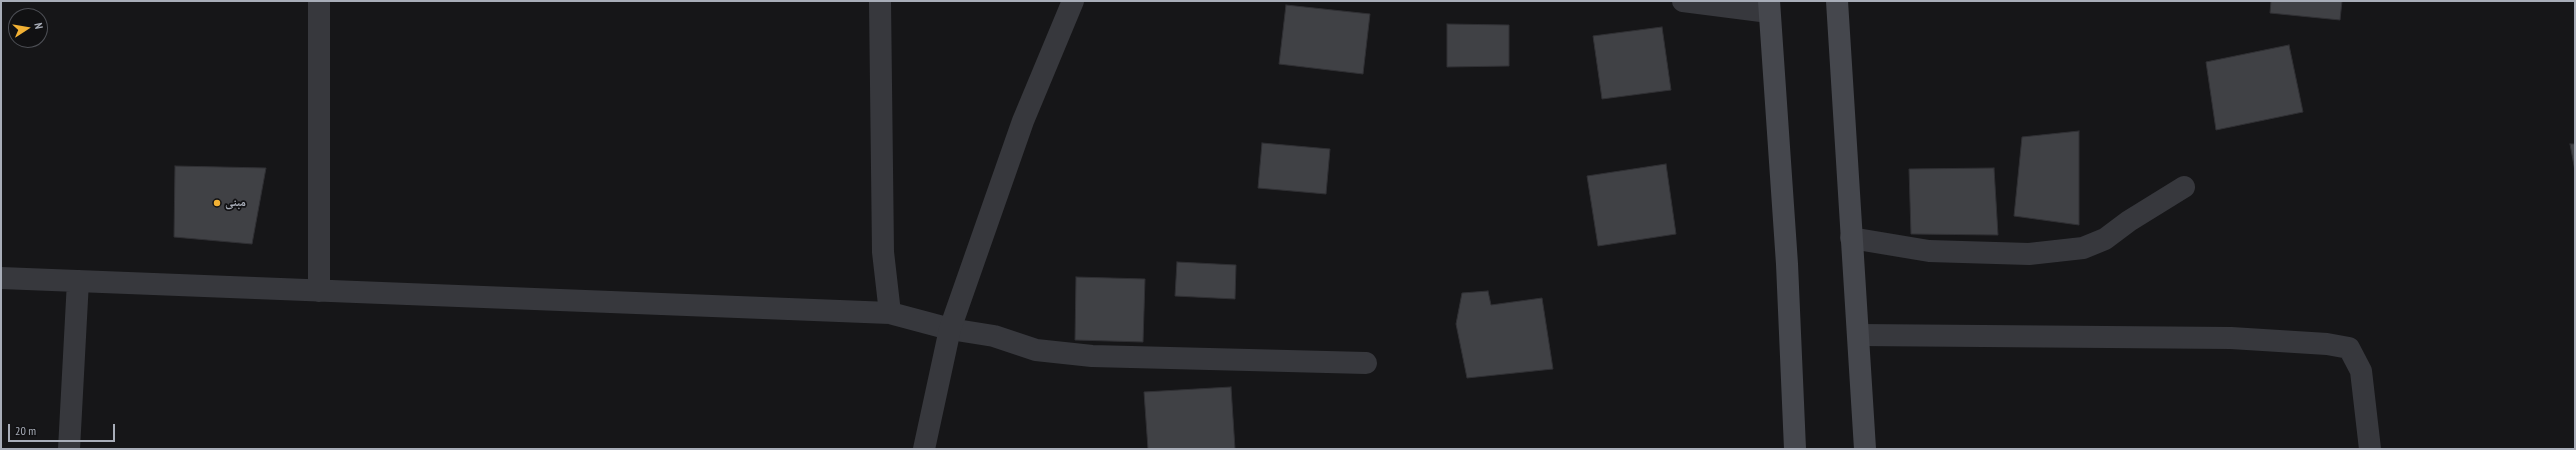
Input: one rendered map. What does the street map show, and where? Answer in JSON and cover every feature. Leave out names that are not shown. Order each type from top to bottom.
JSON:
[{"type":"main road","points":[[1837,1],[1865,449]]},
{"type":"main road","points":[[1769,6],[1787,264],[1795,449]]},
{"type":"street","points":[[319,1],[319,291]]},
{"type":"street","points":[[880,1],[883,252],[890,313]]},
{"type":"street","points":[[924,449],[950,329],[1023,121],[1074,1]]},
{"type":"street","points":[[1683,1],[1769,6]]},
{"type":"street","points":[[1851,238],[1929,251],[2029,254],[2083,248],[2105,239],[2129,221],[2184,187]]},
{"type":"street","points":[[1,278],[890,313],[950,329],[994,336],[1036,350],[1092,356],[1366,363]]},
{"type":"street","points":[[69,449],[78,281]]},
{"type":"street","points":[[1859,335],[2232,338],[2327,344],[2349,348],[2362,371],[2370,449]]},
{"type":"building","points":[[2271,1],[2342,1],[2340,20],[2270,13]]},
{"type":"building","points":[[1286,5],[1370,14],[1363,74],[1279,64]]},
{"type":"building","points":[[1447,24],[1509,25],[1509,66],[1447,67]]},
{"type":"building","points":[[1662,27],[1671,90],[1602,99],[1593,36]]},
{"type":"building","points":[[2289,45],[2303,112],[2216,130],[2206,62]]},
{"type":"building","points":[[2079,131],[2079,225],[2014,216],[2022,137]]},
{"type":"building","points":[[1262,143],[1330,149],[1326,194],[1258,188]]},
{"type":"building","points":[[2570,144],[2575,144],[2575,171]]},
{"type":"building","points":[[1666,164],[1676,234],[1598,246],[1587,176]]},
{"type":"building","name":"مبنى","points":[[175,166],[266,168],[252,244],[174,237]]},
{"type":"building","points":[[1994,168],[1998,235],[1911,234],[1909,169]]},
{"type":"building","points":[[1177,262],[1236,265],[1235,299],[1175,296]]},
{"type":"building","points":[[1076,277],[1145,279],[1143,342],[1075,340]]},
{"type":"building","points":[[1488,291],[1491,305],[1542,298],[1553,369],[1467,378],[1456,324],[1462,293]]},
{"type":"building","points":[[1231,387],[1235,449],[1148,449],[1144,392]]},
{"type":"place","name":"مبنى","points":[[217,203]]}]
